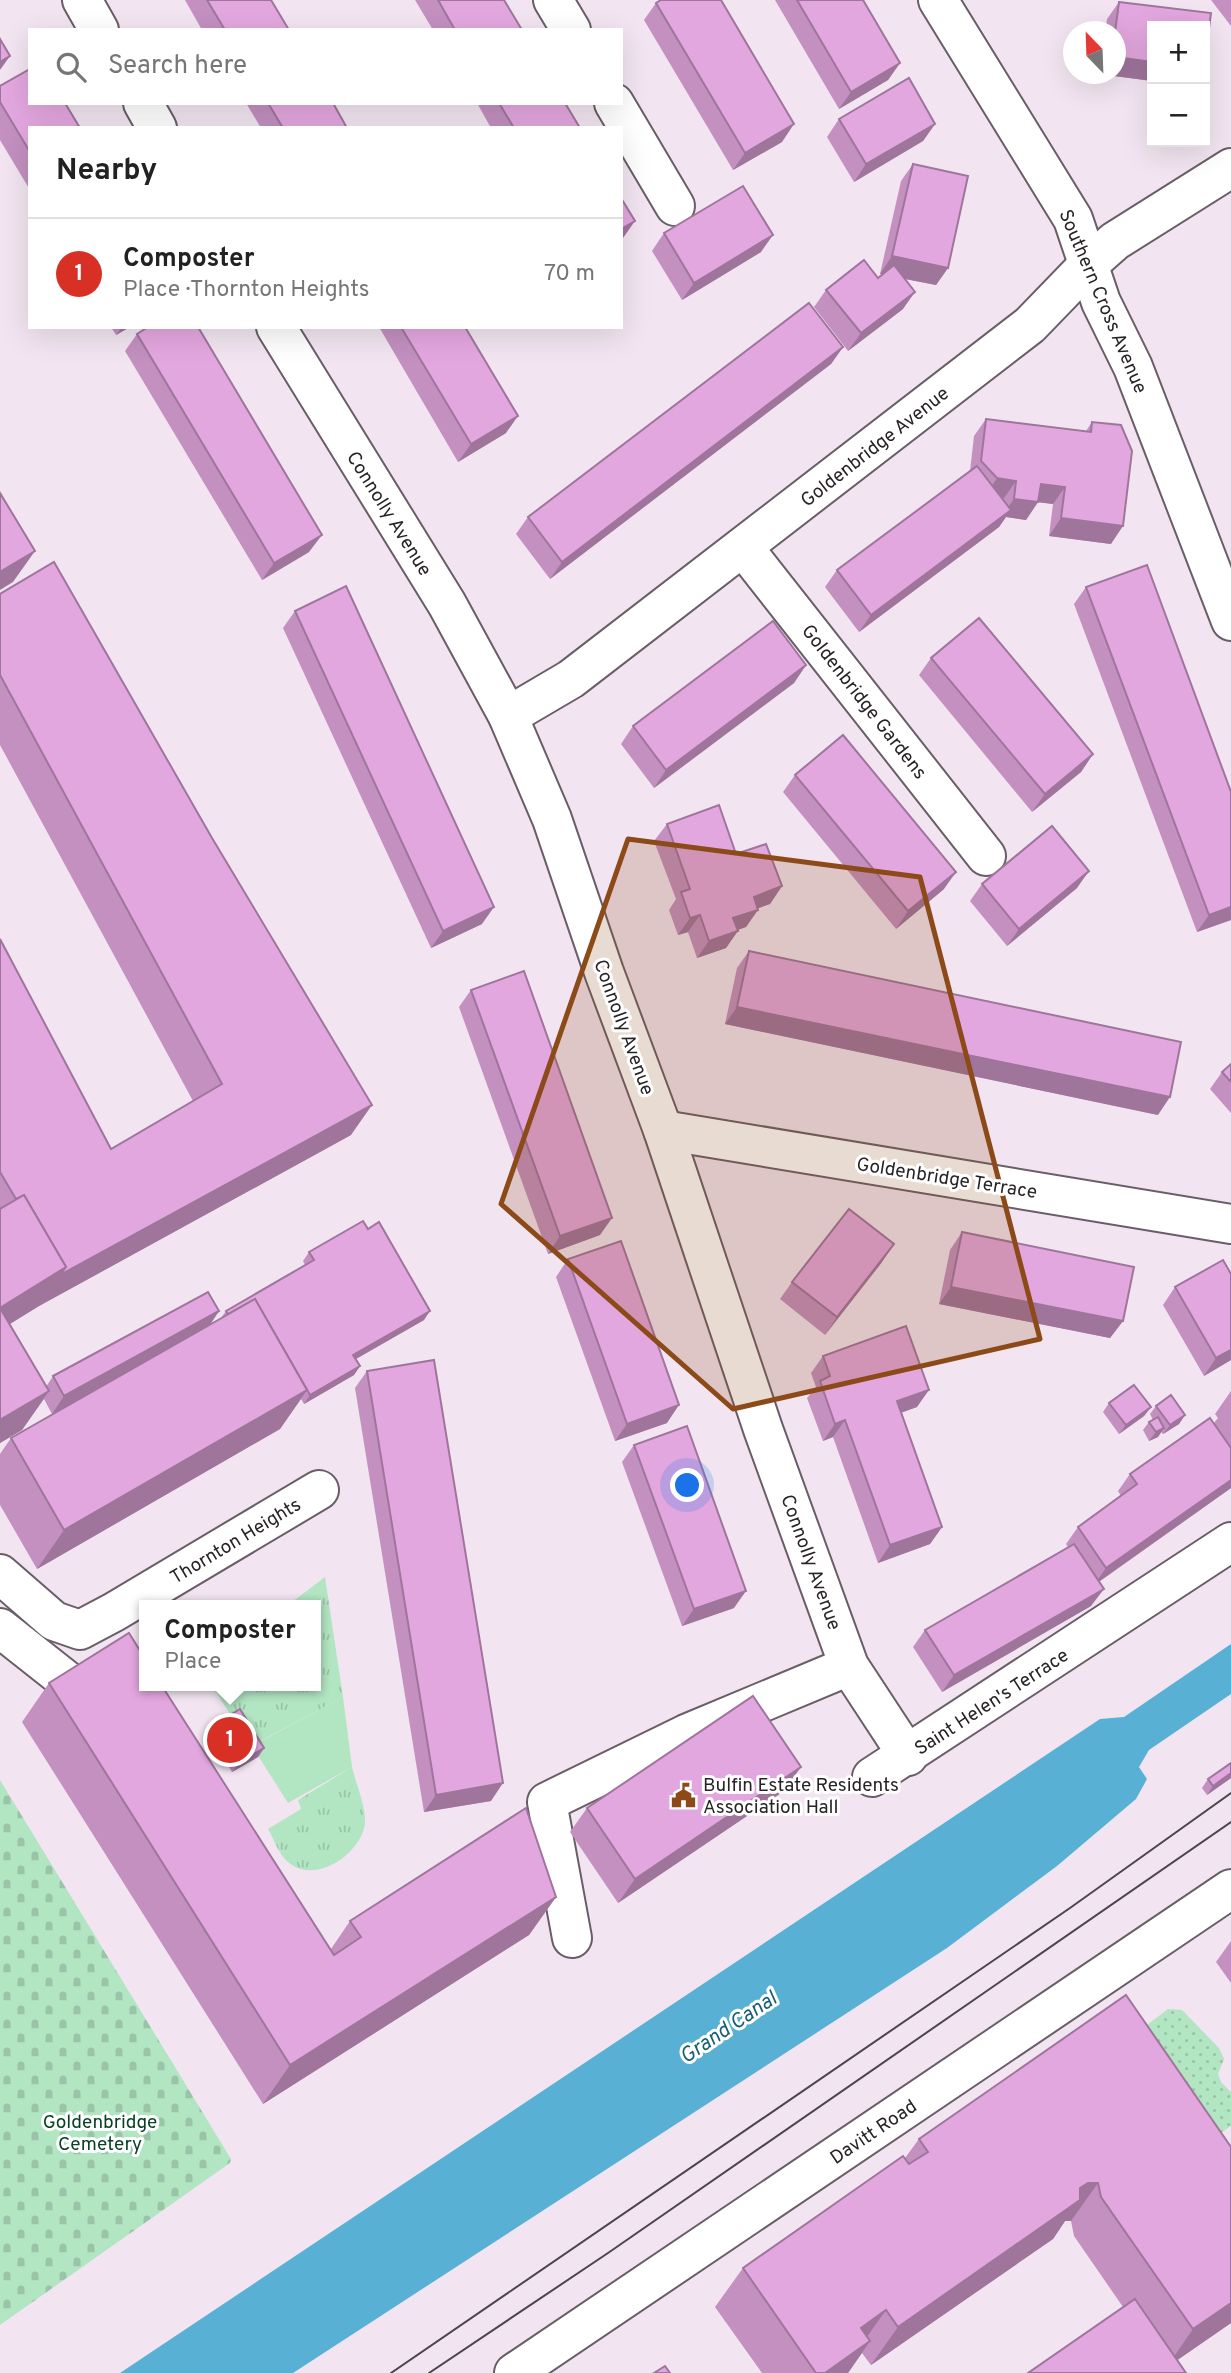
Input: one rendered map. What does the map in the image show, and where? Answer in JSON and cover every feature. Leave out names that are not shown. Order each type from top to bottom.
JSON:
[{"type":"street","points":[[82,0],[98,28]]},
{"type":"street","points":[[553,0],[570,28]]},
{"type":"street","name":"Southern Cross Avenue","points":[[938,0],[1073,219],[1101,302],[1133,368],[1231,621]]},
{"type":"street","points":[[144,105],[157,126]]},
{"type":"street","points":[[615,105],[675,206]]},
{"type":"street","name":"Goldenbridge Avenue","points":[[508,716],[571,679],[1030,325],[1115,241],[1228,179]]},
{"type":"street","name":"Connolly Avenue","points":[[277,329],[447,604],[508,716],[552,819],[604,971],[663,1130],[763,1429],[849,1667],[908,1756]]},
{"type":"street","name":"Goldenbridge Gardens","points":[[743,547],[986,856]]},
{"type":"street","name":"Goldenbridge Terrace","points":[[663,1130],[1231,1224]]},
{"type":"street","name":"Thornton Heights","points":[[162,1600],[319,1490]]},
{"type":"street","name":"Saint Helen's Terrace","points":[[872,1777],[908,1756],[1231,1542]]},
{"type":"street","name":"Thornton Heights","points":[[0,1574],[54,1621],[79,1630],[123,1627],[139,1616]]},
{"type":"street","points":[[0,1628],[65,1694],[0,1660]]},
{"type":"street","points":[[572,1938],[547,1802],[686,1734],[849,1667]]},
{"type":"street","name":"Davitt Road","points":[[514,2373],[1231,1889]]},
{"type":"highlighted area","points":[[628,839],[920,877],[1040,1339],[733,1409],[501,1204]]},
{"type":"green space","points":[[325,1577],[343,1697],[251,1746],[215,1691],[321,1691],[321,1600],[295,1600]]},
{"type":"green space","points":[[343,1697],[352,1767],[288,1803],[252,1746]]},
{"type":"green space","points":[[352,1767],[365,1814],[363,1832],[357,1843],[337,1862],[325,1868],[300,1869],[288,1862],[268,1829],[301,1809],[298,1800]]},
{"type":"green space","name":"Goldenbridge Cemetery","points":[[0,1780],[231,2159],[230,2163],[0,2325]]},
{"type":"green space","points":[[1168,2009],[1182,2010],[1219,2048],[1224,2059],[1218,2074],[1221,2082],[1231,2092],[1231,2126],[1222,2132],[1212,2132],[1144,2034],[1147,2025]]},
{"type":"water","name":"Grand Canal","points":[[1231,1644],[1231,1694],[1149,1750],[1139,1767],[1147,1779],[1136,1799],[1057,1866],[947,1948],[293,2373],[120,2373],[1100,1719],[1124,1717]]},
{"type":"building","points":[[207,0],[271,0],[288,28],[224,28]]},
{"type":"building","points":[[438,0],[504,0],[521,28],[454,28]]},
{"type":"building","points":[[661,0],[721,0],[794,124],[745,153],[656,3]]},
{"type":"building","points":[[797,0],[863,0],[900,63],[851,92]]},
{"type":"building","points":[[1119,2],[1211,13],[1210,21],[1147,21],[1147,61],[1126,58],[1126,21],[1116,21]]},
{"type":"building","points":[[0,39],[10,56],[0,62]]},
{"type":"building","points":[[28,70],[28,105],[66,105],[79,126],[28,126],[28,149],[0,102],[0,86]]},
{"type":"building","points":[[909,78],[935,124],[866,164],[839,119]]},
{"type":"building","points":[[269,105],[334,105],[346,126],[282,126]]},
{"type":"building","points":[[500,105],[566,105],[579,126],[513,126]]},
{"type":"building","points":[[913,164],[968,176],[948,268],[892,256]]},
{"type":"building","points":[[743,186],[773,235],[694,283],[664,233]]},
{"type":"building","points":[[623,201],[635,221],[623,228]]},
{"type":"building","points":[[864,260],[878,278],[894,265],[915,292],[861,333],[826,290]]},
{"type":"building","points":[[809,303],[843,347],[562,562],[528,517]]},
{"type":"building","points":[[145,329],[199,329],[322,535],[274,563],[137,334]]},
{"type":"building","points":[[402,329],[466,329],[518,416],[471,444]]},
{"type":"building","points":[[986,419],[1091,432],[1092,422],[1121,425],[1132,451],[1123,526],[1061,518],[1065,487],[1041,484],[1038,502],[1014,499],[1016,481],[997,478],[981,461]]},
{"type":"building","points":[[977,466],[1011,510],[871,615],[837,570]]},
{"type":"building","points":[[0,493],[35,551],[0,572]]},
{"type":"building","points":[[54,562],[212,838],[372,1105],[60,1275],[66,1267],[24,1195],[16,1199],[0,1172],[0,939],[111,1149],[222,1084],[0,675],[0,594]]},
{"type":"building","points":[[1147,565],[1231,792],[1231,907],[1209,915],[1086,587]]},
{"type":"building","points":[[346,586],[494,907],[443,931],[295,611]]},
{"type":"building","points":[[979,618],[1093,754],[1045,794],[931,658]]},
{"type":"building","points":[[773,621],[806,665],[666,770],[633,726]]},
{"type":"building","points":[[843,735],[956,872],[908,911],[795,775]]},
{"type":"building","points":[[719,805],[736,854],[766,844],[782,886],[754,897],[758,910],[733,918],[738,931],[709,941],[700,915],[690,918],[681,892],[690,889],[667,824]]},
{"type":"building","points":[[1052,826],[1089,871],[1019,929],[982,884]]},
{"type":"building","points":[[749,951],[1181,1042],[1170,1097],[737,1007]]},
{"type":"building","points":[[524,971],[612,1218],[560,1236],[471,990]]},
{"type":"building","points":[[1231,1064],[1231,1082],[1222,1072]]},
{"type":"building","points":[[24,1195],[66,1267],[0,1308],[0,1209]]},
{"type":"building","points":[[849,1209],[894,1244],[837,1317],[792,1282]]},
{"type":"building","points":[[363,1221],[368,1229],[379,1222],[430,1311],[353,1355],[360,1366],[310,1395],[255,1299],[228,1314],[226,1311],[314,1260],[309,1252]]},
{"type":"building","points":[[962,1232],[1134,1267],[1123,1321],[951,1287]]},
{"type":"building","points":[[621,1241],[679,1405],[627,1424],[568,1259]]},
{"type":"building","points":[[1223,1260],[1231,1274],[1231,1350],[1216,1358],[1175,1287]]},
{"type":"building","points":[[208,1292],[219,1311],[64,1396],[53,1376]]},
{"type":"building","points":[[255,1299],[307,1390],[64,1530],[11,1438]]},
{"type":"building","points":[[0,1308],[49,1391],[0,1420]]},
{"type":"building","points":[[906,1326],[929,1390],[897,1401],[942,1527],[890,1545],[845,1420],[835,1424],[820,1381],[830,1376],[823,1356]]},
{"type":"building","points":[[434,1360],[503,1783],[436,1795],[367,1371]]},
{"type":"building","points":[[1134,1385],[1151,1407],[1126,1425],[1109,1403]]},
{"type":"building","points":[[1171,1395],[1185,1415],[1170,1425],[1156,1406]]},
{"type":"building","points":[[1158,1417],[1164,1428],[1156,1432],[1149,1422]]},
{"type":"building","points":[[1210,1418],[1231,1448],[1231,1480],[1106,1568],[1078,1527],[1137,1484],[1130,1474]]},
{"type":"building","points":[[687,1426],[746,1591],[694,1609],[634,1445]]},
{"type":"building","points":[[1074,1544],[1104,1589],[954,1675],[925,1630]]},
{"type":"building","points":[[129,1633],[139,1649],[139,1691],[165,1691],[334,1955],[361,1937],[350,1921],[526,1808],[556,1897],[290,2065],[49,1683]]},
{"type":"building","points":[[753,1696],[801,1767],[635,1879],[587,1808]]},
{"type":"building","points":[[240,1709],[264,1748],[239,1763],[215,1724]]},
{"type":"building","points":[[1231,1763],[1231,1773],[1213,1786],[1208,1779]]},
{"type":"building","points":[[1126,1995],[1231,2147],[1231,2303],[1193,2329],[1101,2197],[1098,2183],[1088,2183],[1080,2188],[1080,2200],[898,2327],[886,2310],[861,2328],[870,2341],[825,2373],[816,2373],[743,2268],[903,2156],[909,2164],[928,2152],[919,2139]]},
{"type":"building","points":[[1135,2299],[1186,2373],[1028,2373]]},
{"type":"building","points":[[665,2366],[670,2373],[654,2373]]},
{"type":"tram line","points":[[391,2373],[1070,1908],[1231,1793]]},
{"type":"tram line","points":[[429,2373],[608,2253],[1231,1822]]},
{"type":"place","name":"Composter","points":[[230,1740]]},
{"type":"place","name":"Bulfin Estate Residents Association Hall","points":[[683,1795]]}]
